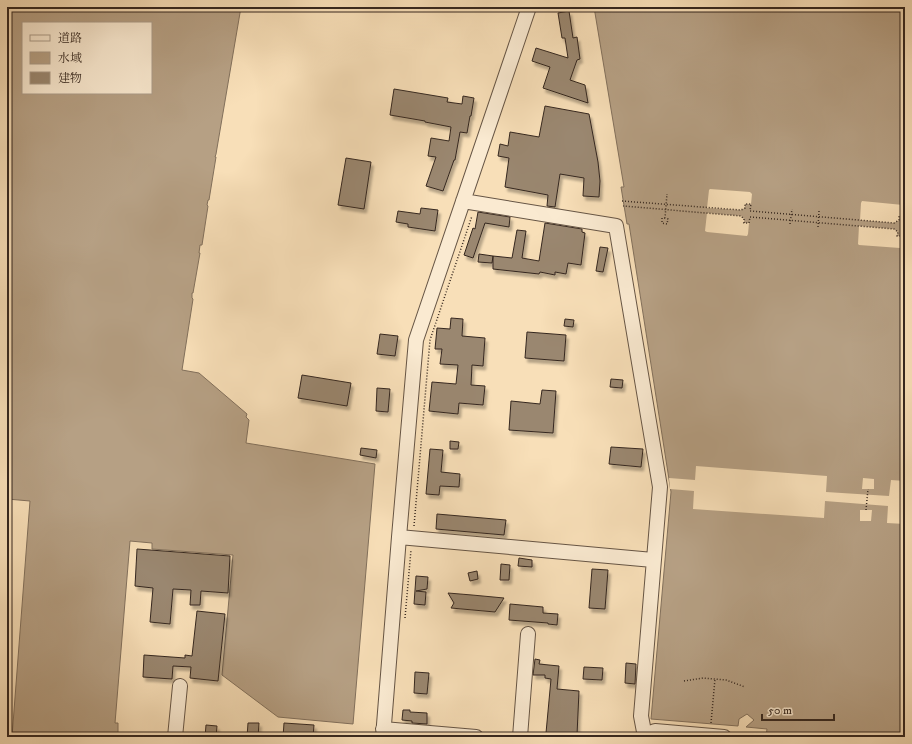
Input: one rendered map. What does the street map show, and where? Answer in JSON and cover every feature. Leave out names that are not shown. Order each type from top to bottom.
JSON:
[{"type":"street","points":[[476,737],[383,733],[416,340],[469,202],[528,7]]},
{"type":"street","points":[[469,202],[616,226],[660,488],[641,716],[644,736],[655,731],[724,737]]},
{"type":"street","points":[[399,537],[653,560]]},
{"type":"street","points":[[520,737],[528,634]]},
{"type":"street","points":[[175,737],[180,686]]},
{"type":"path","points":[[665,218],[667,194]]},
{"type":"path","points":[[622,200],[741,210],[745,208],[745,204],[751,204],[750,211],[894,223],[898,220],[899,216],[904,217],[904,227],[902,236],[897,236],[898,232],[894,228],[750,216],[749,223],[744,223],[744,219],[741,216],[623,206]]},
{"type":"path","points":[[413,529],[430,340],[469,202]]},
{"type":"path","points":[[790,224],[792,209]]},
{"type":"path","points":[[818,227],[819,211]]},
{"type":"path","points":[[866,510],[868,489]]},
{"type":"path","points":[[405,623],[412,546]]},
{"type":"path","points":[[684,681],[703,678],[726,680],[745,687]]},
{"type":"path","points":[[711,724],[715,679]]},
{"type":"water","points":[[7,7],[241,7],[207,205],[202,245],[200,245],[200,253],[192,293],[193,299],[182,370],[199,373],[247,414],[246,417],[249,420],[246,443],[375,464],[353,724],[278,717],[222,675],[233,555],[152,549],[152,543],[130,541],[115,723],[118,723],[118,737],[12,737],[30,501],[7,499]]},
{"type":"water","points":[[594,7],[894,7],[905,10],[905,737],[766,737],[767,729],[746,727],[754,720],[747,714],[739,719],[738,726],[651,719],[671,492],[629,224],[627,224],[621,187],[624,187]]},
{"type":"pier","points":[[710,189],[750,192],[752,194],[751,204],[745,204],[745,208],[741,210],[707,208]]},
{"type":"pier","points":[[862,201],[903,205],[904,217],[899,216],[899,220],[894,223],[860,220]]},
{"type":"pier","points":[[707,213],[741,216],[744,219],[744,223],[749,223],[747,236],[705,231]]},
{"type":"pier","points":[[859,226],[894,229],[898,232],[897,236],[902,236],[901,247],[859,245]]},
{"type":"pier","points":[[696,466],[827,476],[826,492],[889,496],[891,480],[905,481],[905,524],[887,523],[888,506],[825,501],[824,518],[693,509],[694,491],[670,489],[669,478],[695,480]]},
{"type":"pier","points":[[863,478],[874,479],[874,489],[862,489]]},
{"type":"pier","points":[[860,510],[872,510],[871,521],[860,521]]},
{"type":"building","points":[[569,11],[573,38],[577,37],[580,59],[577,60],[570,80],[585,85],[588,103],[543,88],[550,67],[532,61],[536,48],[568,58],[565,38],[562,38],[558,13]]},
{"type":"building","points":[[394,89],[448,98],[447,102],[462,104],[463,96],[474,98],[467,133],[460,132],[455,160],[443,191],[426,186],[436,157],[428,156],[431,138],[449,141],[451,127],[390,115]]},
{"type":"building","points":[[545,106],[589,114],[598,162],[600,181],[599,197],[583,196],[584,178],[560,174],[555,207],[547,206],[548,195],[505,187],[509,158],[498,156],[500,144],[508,146],[510,132],[539,137]]},
{"type":"building","points":[[346,158],[371,162],[364,209],[338,205]]},
{"type":"building","points":[[421,208],[438,210],[435,231],[408,227],[408,224],[396,222],[398,211],[420,214]]},
{"type":"building","points":[[478,212],[510,217],[509,227],[485,223],[473,258],[464,255],[473,228],[475,229]]},
{"type":"building","points":[[545,223],[582,229],[582,232],[585,233],[581,265],[568,263],[566,274],[555,272],[555,275],[540,272],[539,274],[493,269],[493,256],[512,258],[517,230],[526,231],[522,258],[539,261]]},
{"type":"building","points":[[600,247],[608,248],[603,272],[596,271]]},
{"type":"building","points":[[479,254],[493,256],[492,263],[478,262]]},
{"type":"building","points":[[451,318],[463,319],[462,336],[485,338],[483,366],[472,365],[471,385],[485,386],[483,405],[459,403],[458,414],[429,411],[432,382],[456,384],[458,365],[440,364],[442,349],[435,349],[437,328],[450,329]]},
{"type":"building","points":[[565,319],[574,320],[573,327],[564,326]]},
{"type":"building","points":[[527,332],[566,335],[564,361],[525,358]]},
{"type":"building","points":[[380,334],[398,336],[395,356],[377,354]]},
{"type":"building","points":[[302,375],[351,383],[347,406],[298,398]]},
{"type":"building","points":[[611,379],[623,380],[622,388],[610,387]]},
{"type":"building","points":[[377,388],[390,389],[388,412],[376,411]]},
{"type":"building","points":[[542,390],[556,391],[553,433],[509,430],[511,401],[540,404]]},
{"type":"building","points":[[450,441],[459,442],[458,449],[450,449]]},
{"type":"building","points":[[611,447],[643,449],[641,467],[609,464]]},
{"type":"building","points":[[361,448],[377,450],[376,458],[360,455]]},
{"type":"building","points":[[430,449],[443,450],[441,472],[460,474],[459,487],[440,486],[439,495],[426,494]]},
{"type":"building","points":[[437,514],[506,520],[504,535],[436,529]]},
{"type":"building","points":[[137,549],[230,556],[228,593],[201,591],[200,605],[190,605],[191,590],[173,589],[170,624],[150,622],[153,588],[135,586]]},
{"type":"building","points":[[519,558],[532,560],[532,567],[518,566]]},
{"type":"building","points":[[501,564],[510,565],[509,580],[500,580]]},
{"type":"building","points":[[592,569],[608,570],[605,609],[589,608]]},
{"type":"building","points":[[477,571],[478,579],[470,581],[468,573]]},
{"type":"building","points":[[416,576],[428,577],[427,589],[416,591],[426,592],[425,605],[414,604]]},
{"type":"building","points":[[448,593],[504,598],[495,612],[451,608],[454,603]]},
{"type":"building","points":[[510,604],[543,607],[543,613],[558,614],[557,625],[509,620]]},
{"type":"building","points":[[197,611],[225,614],[218,681],[190,678],[191,667],[173,666],[172,679],[143,677],[144,655],[185,658],[185,655],[192,656]]},
{"type":"building","points":[[535,659],[540,660],[539,664],[559,666],[557,689],[579,691],[577,735],[546,733],[551,679],[545,678],[545,675],[533,675]]},
{"type":"building","points":[[626,663],[636,664],[635,684],[625,683]]},
{"type":"building","points":[[584,667],[603,668],[602,680],[583,679]]},
{"type":"building","points":[[415,672],[429,673],[427,694],[414,693]]},
{"type":"building","points":[[403,710],[427,713],[427,724],[412,723],[412,721],[402,720]]},
{"type":"building","points":[[248,723],[259,723],[258,737],[247,737]]},
{"type":"building","points":[[284,723],[314,725],[313,737],[283,737]]},
{"type":"building","points":[[206,725],[217,726],[216,737],[205,737]]}]
